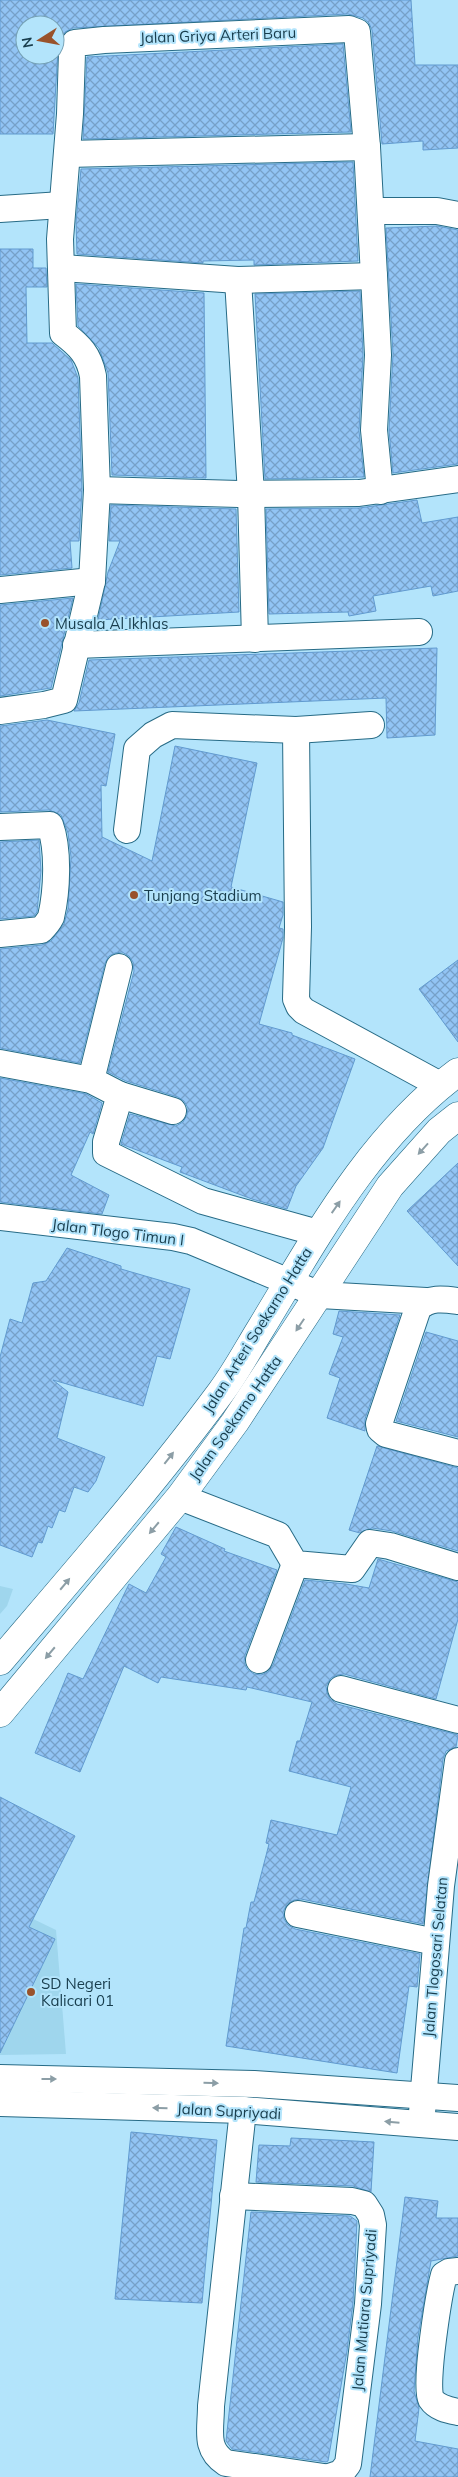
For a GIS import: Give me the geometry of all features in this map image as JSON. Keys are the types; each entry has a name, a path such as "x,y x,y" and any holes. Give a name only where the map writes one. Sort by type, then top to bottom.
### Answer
{"main road":[{"name":"Jalan Arteri Soekarno Hatta","path":"0,1661 154,1477 222,1391 318,1233 389,1135 449,1079"},
{"name":"Jalan Soekarno Hatta","path":"0,1713 180,1497 235,1422 390,1186 439,1131 458,1116"}],"street":[{"name":"Jalan Griya Arteri Baru","path":"0,711 44,705 64,700 92,581 97,490 93,376 90,361 85,352 64,333 60,239 67,154 72,53 75,43 232,33 349,29 357,32 371,211 378,355 374,430 380,491"},
{"path":"67,154 367,148"},
{"path":"0,209 62,205"},
{"path":"371,211 437,211 458,214"},
{"path":"62,268 238,280 374,276"},
{"path":"238,280 251,494 255,639"},
{"path":"97,490 251,494 359,493 458,479"},
{"path":"0,590 92,581"},
{"path":"76,645 418,632"},
{"path":"127,830 138,749 153,735 172,725 296,730 371,725"},
{"path":"296,730 298,927 296,999 298,1006 304,1011 449,1079"},
{"path":"0,827 50,825 56,842 56,862 50,918 41,930 0,934"},
{"path":"91,1080 119,967"},
{"path":"0,1063 91,1080 120,1095 172,1111"},
{"path":"120,1095 106,1142 106,1153 203,1201 318,1233"},
{"name":"Jalan Tlogo Timun I","path":"0,1217 173,1237 191,1241 320,1295 458,1301"},
{"path":"426,1301 418,1308 379,1426 386,1434 458,1453"},
{"path":"180,1497 278,1536 295,1564"},
{"path":"295,1564 352,1569 370,1542 390,1546 458,1567"},
{"path":"258,1660 295,1564"},
{"path":"341,1689 458,1720"},
{"name":"Jalan Tlogosari Selatan","path":"421,2124 441,1886 455,1810 458,1760"},
{"path":"298,1914 436,1942"},
{"name":"Jalan Supriyadi","path":"0,2078 244,2084 458,2098"},
{"name":"Jalan Supriyadi","path":"0,2103 243,2110 458,2127"},
{"path":"243,2110 211,2406 210,2446 216,2457 226,2463 324,2477"},
{"name":"Jalan Mutiara Supriyadi","path":"233,2196 352,2201 364,2204 371,2215 373,2225 368,2304 348,2464 341,2473 329,2477"},
{"path":"458,2271 449,2272 444,2275 429,2376 430,2397 438,2406 458,2412"}],"shaded area":[{"path":"0,1586 13,1589 7,1606 0,1614"},
{"name":"SD Negeri Kalicari 01","path":"0,1903 56,1930 66,2054 0,2055"}],"building":[{"path":"0,0 411,0 415,65 458,65 458,148 423,150 423,141 382,144 372,30 369,23 363,18 348,14 73,28 65,32 65,15 15,15 15,65 57,65 53,134 0,134"},
{"path":"343,44 351,132 83,139 87,57"},
{"path":"353,162 358,261 254,265 254,260 203,261 203,263 77,254 76,222 81,169"},
{"path":"437,226 458,230 458,464 393,473 389,430 393,354 386,228"},
{"path":"0,249 33,249 33,268 46,268 47,287 26,287 27,343 52,343 71,360 78,378 82,490 79,541 70,541 72,568 0,575"},
{"path":"76,284 204,293 206,478 112,475 108,373 99,348 78,326"},
{"path":"360,291 363,355 359,431 364,477 265,479 255,294"},
{"path":"417,500 422,523 458,517 458,591 433,596 431,586 373,596 376,611 349,616 348,612 269,614 266,509 359,508"},
{"path":"111,505 236,509 239,612 98,620 108,572 120,541 109,541"},
{"path":"73,598 51,688 0,696 0,605"},
{"path":"437,648 435,735 387,738 386,698 74,711 79,703 89,660"},
{"path":"47,720 115,734 106,786 101,785 102,837 152,861 175,746 257,763 231,887 283,902 283,915 279,928 283,929 283,938 259,1024 292,1033 292,1035 355,1059 323,1148 296,1186 287,1209 252,1199 180,1172 182,1167 121,1144 130,1114 176,1126 183,1122 188,1108 184,1101 178,1097 126,1081 108,1072 134,971 133,962 129,956 122,952 109,956 105,963 80,1063 0,1048 0,949 42,945 51,941 64,924 68,909 71,857 68,833 61,815 49,810 0,812 0,726"},
{"path":"39,840 41,871 37,912 34,916 0,919 0,842"},
{"path":"458,960 458,1042 419,989"},
{"path":"0,1078 86,1094 102,1103 93,1134 90,1132 71,1175 109,1195 102,1214 0,1202"},
{"path":"458,1163 458,1266 407,1211"},
{"path":"67,1248 121,1266 121,1269 190,1289 170,1359 157,1356 143,1406 53,1380 68,1392 57,1438 105,1457 96,1481 88,1492 74,1487 65,1512 59,1510 52,1528 48,1526 42,1543 38,1542 32,1557 0,1545 0,1357 10,1319 22,1323 33,1283 46,1281"},
{"path":"339,1311 400,1315 365,1419 365,1431 327,1418 340,1378 329,1374 343,1337 333,1334"},
{"path":"426,1332 458,1341 458,1437 396,1421"},
{"path":"377,1446 458,1468 458,1551 392,1531 372,1528 360,1533 349,1530"},
{"path":"176,1527 225,1549 224,1551 277,1570 245,1655 244,1662 247,1669 254,1674 261,1675 268,1672 273,1665 305,1580 369,1588 378,1559 458,1582 458,1619 436,1699 344,1674 331,1678 326,1686 330,1699 337,1704 458,1735 456,1747 446,1751 443,1759 423,1924 301,1899 287,1904 283,1912 284,1919 288,1925 295,1929 420,1954 417,1987 409,1986 397,2073 226,2046 244,1928 246,1928 251,1902 254,1902 269,1844 266,1843 271,1820 337,1835 351,1787 289,1771 297,1741 300,1741 312,1702 247,1687 246,1690 161,1677 158,1683 124,1666 80,1772 35,1753 68,1673 83,1679 129,1584 146,1593 166,1557 161,1554"},
{"path":"0,1797 75,1836 29,1927 55,1939 0,2053"},
{"path":"131,2132 217,2140 202,2303 115,2299"},
{"path":"291,2138 374,2142 371,2192 353,2186 256,2182 259,2145 290,2146"},
{"path":"405,2197 438,2201 436,2218 458,2218 458,2256 431,2261 418,2337 414,2391 419,2408 415,2441 458,2449 458,2477 370,2477"},
{"path":"251,2212 350,2216 357,2221 353,2303 347,2351 328,2461 326,2462 232,2449 226,2441"}],"place":[{"name":"Musala Al Ikhlas","path":"45,623"},
{"name":"Tunjang Stadium","path":"134,895"},
{"name":"SD Negeri Kalicari 01","path":"31,1992"}]}
